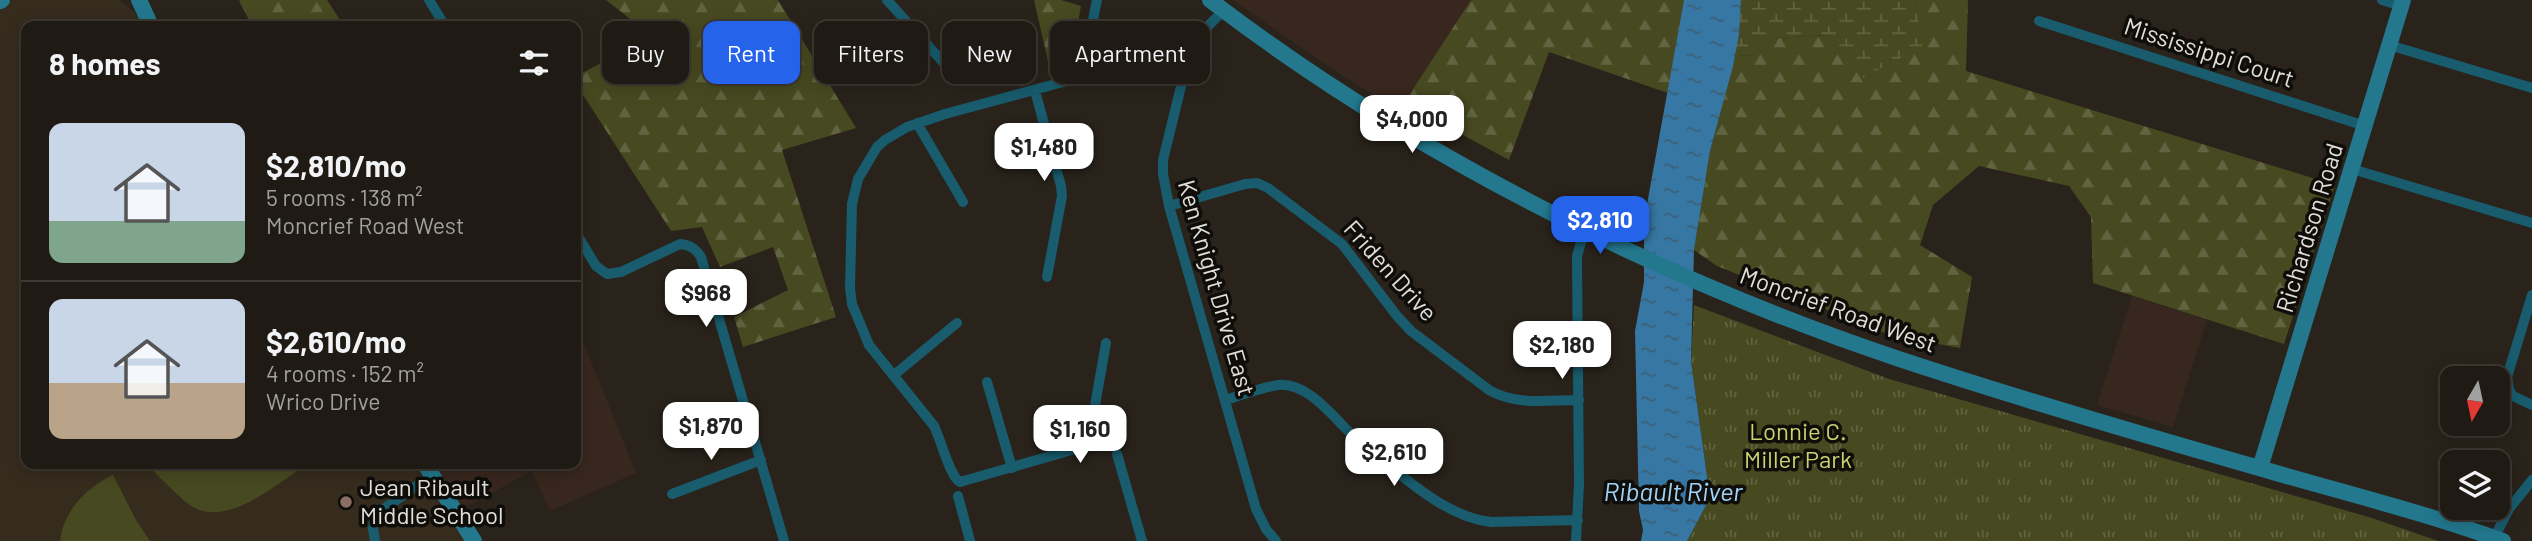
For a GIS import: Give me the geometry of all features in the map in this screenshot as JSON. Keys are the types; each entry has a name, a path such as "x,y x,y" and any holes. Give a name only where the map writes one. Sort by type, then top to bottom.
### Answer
{"main road":[{"path":"137,1 148,21"},
{"name":"Richardson Road","path":"2260,468 2402,3"},
{"name":"Moncrief Road West","path":"1217,5 1320,78 1506,188 1630,250 1814,329 1899,359 2499,539"},
{"path":"429,470 474,541"}],"street":[{"path":"429,0 442,21"},
{"path":"887,0 942,61"},
{"path":"1097,0 1086,53 1080,67 1063,82 917,123 893,135 877,148 858,179 852,204 850,288 852,304 864,337 934,426 942,442 952,476 957,481 964,482 1077,450 1087,442 1106,343"},
{"path":"2382,0 2402,3"},
{"name":"Ken Knight Drive East","path":"1217,5 1210,24 1193,49 1184,75 1163,160 1163,174 1256,509 1276,541"},
{"name":"Mississippi Court","path":"2039,21 2365,125"},
{"path":"2389,45 2532,88"},
{"path":"1035,90 1062,196 1047,277"},
{"path":"917,123 963,202"},
{"path":"2352,169 2532,223"},
{"name":"Friden Drive","path":"1170,206 1245,184 1257,183 1268,188 1342,244 1411,331 1489,390 1519,400 1578,400"},
{"path":"1576,541 1577,256 1585,229"},
{"path":"581,241 596,266 607,274 621,272 680,244 688,244 701,257 784,541"},
{"path":"2510,367 2532,295"},
{"path":"894,375 957,323"},
{"path":"987,383 1012,468"},
{"path":"1225,400 1278,385 1296,387 1311,395 1351,436 1457,514 1491,522 1578,520"},
{"path":"2510,392 2532,405"},
{"path":"1117,454 1142,541"},
{"path":"672,494 761,460"},
{"path":"375,541 375,515 429,470"},
{"path":"2499,539 2509,509 2532,480"},
{"path":"958,496 970,541"}],"shaded area":[{"path":"12,0 120,0 141,21 21,21 21,469 421,469 466,541 0,541 0,7"},
{"path":"1233,0 1471,0 1399,111 1335,71"},
{"path":"2132,296 2207,320 2173,427 2097,405"},
{"path":"581,336 636,473 550,511 532,471 460,510 434,469 581,469"}],"green space":[{"path":"239,0 327,0 341,21 250,21"},
{"path":"606,0 778,0 791,21 703,21 703,84 800,84 800,36 814,59 814,84 829,84 856,128 782,150 836,317 743,347 734,317 788,290 773,247 720,267 702,227 671,231 581,92 581,73 602,63 602,84 689,84 689,21 633,21"},
{"path":"1034,0 1061,0 1081,6 1078,21 1050,21 1050,70"},
{"path":"1471,0 1684,0 1668,93 1549,52 1509,160 1404,103"},
{"path":"1741,0 1916,0 1922,47 1862,78 1833,50 1827,35 1772,38 1752,55 1735,56"},
{"path":"1916,0 1968,0 1966,71 2335,185 2284,344 2093,283 2091,217 2069,186 1979,166 1933,205 1920,245 1972,277 1960,348 1890,335 1717,266 1694,250 1710,151 1735,56 1752,55 1771,38 1828,35 1921,47"},
{"name":"Lonnie C. Miller Park","path":"1694,305 1889,379 2372,518 2438,541 1687,541 1710,498 1691,361"},
{"path":"151,469 300,469 254,500 223,511 209,512 195,508"},
{"path":"113,475 150,541 60,541 66,519 78,501 94,486"}],"water":[{"name":"Ribault River","path":"1684,0 1741,0 1739,35 1710,151 1694,250 1691,361 1710,498 1687,541 1641,541 1643,530 1639,511 1635,331 1644,282 1644,221"}],"place":[{"name":"Jean Ribault Middle School","path":"346,502"}]}
